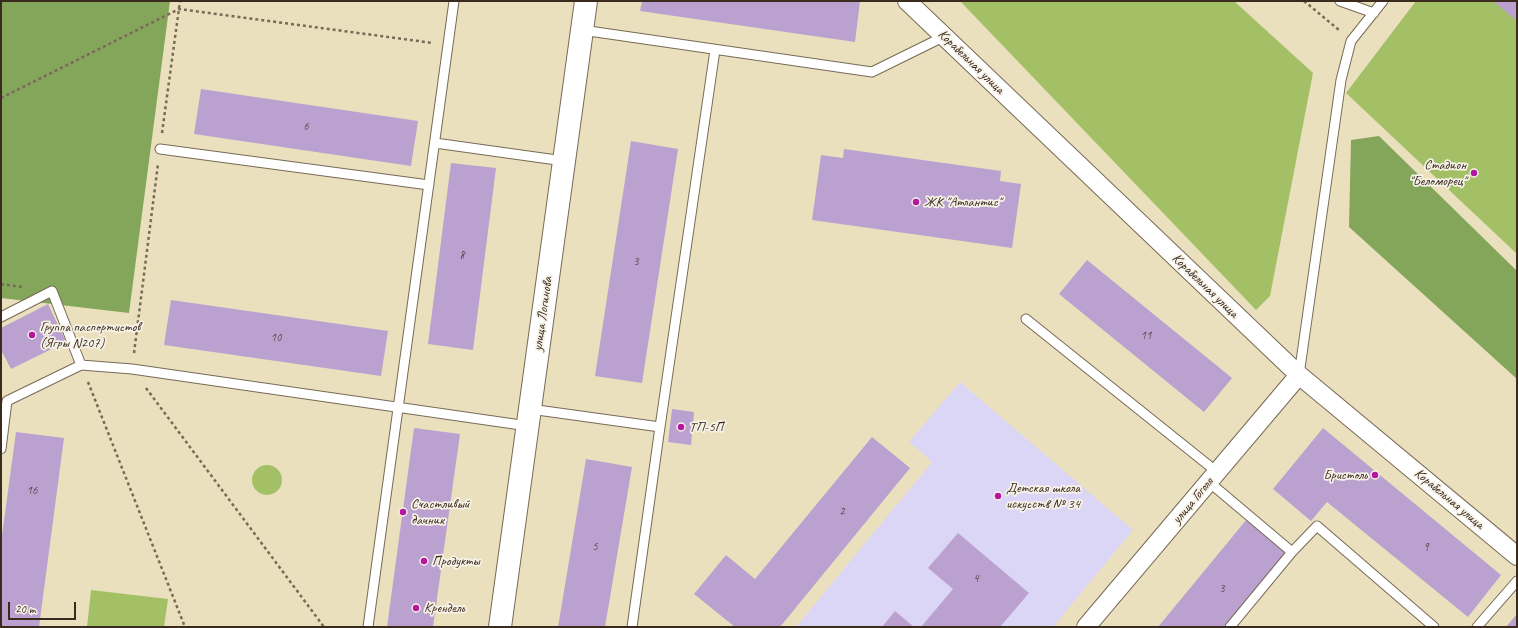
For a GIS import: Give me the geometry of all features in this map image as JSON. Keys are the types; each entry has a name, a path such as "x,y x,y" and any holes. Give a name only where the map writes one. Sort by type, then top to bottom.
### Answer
{"main road":[{"name":"улица Логинова","path":"500,627 586,1"}],"street":[{"name":"Корабельная улица","path":"907,1 1299,375 1517,556"},
{"name":"улица Гоголя","path":"1086,627 1299,375"}],"lane":[{"path":"368,627 454,1"},
{"path":"1340,1 1374,13"},
{"path":"1299,375 1341,80 1351,41 1383,1"},
{"path":"582,30 872,72 944,37"},
{"path":"632,627 715,50"},
{"path":"435,143 564,161"},
{"path":"160,148 429,186"},
{"path":"1,317 52,291 81,365"},
{"path":"1026,319 1213,477 1292,552"},
{"path":"1,449 7,401 81,365 132,370 398,408 660,427"},
{"path":"1230,627 1292,552 1317,526 1434,627"},
{"path":"1477,627 1517,581"}],"path":[{"path":"180,1 132,370 324,627"},
{"path":"1304,1 1351,41"},
{"path":"1,98 179,9 448,45"},
{"path":"81,365 185,627"}],"shaded area":[{"name":"Детская школа искусств № 34","path":"960,382 1133,530 1053,627 796,627 932,462 909,442"}],"green space":[{"path":"1,1 170,1 129,313 1,298"},
{"path":"960,1 1234,1 1313,73 1270,296 1256,310"},
{"name":"Стадион \"Беломорец\"","path":"1416,1 1517,1 1517,254 1346,93"},
{"path":"1379,136 1517,271 1517,379 1349,227 1351,140"},
{"path":"267,465 278,469 282,480 278,491 267,495 256,491 252,480 256,469"},
{"path":"91,590 168,599 164,627 87,627"}],"building":[{"path":"642,1 860,1 855,42 640,11"},
{"path":"1493,1 1517,1 1517,21"},
{"path":"201,89 418,121 411,166 194,134"},
{"path":"631,141 678,149 642,383 595,376"},
{"name":"ЖК \"Атлантис\"","path":"844,149 1001,171 1000,181 1021,184 1012,248 812,220 821,155 843,158"},
{"path":"451,163 496,168 473,350 428,344"},
{"path":"1087,260 1232,378 1204,412 1059,294"},
{"path":"171,300 388,331 381,376 164,345"},
{"name":"Группа паспортистов (Ягры N207)","path":"48,304 66,342 11,369 1,350 1,328"},
{"name":"ТП-5П","path":"672,409 694,412 691,445 668,442"},
{"path":"414,428 460,434 433,627 387,627"},
{"path":"1323,428 1501,575 1468,617 1327,502 1311,521 1273,489"},
{"path":"16,432 64,438 39,627 1,627 1,543"},
{"path":"872,437 910,468 780,627 735,627 694,594 726,555 755,579"},
{"path":"586,459 632,467 605,627 558,627"},
{"path":"1247,519 1286,552 1224,627 1158,627"},
{"path":"958,533 1029,593 1000,627 921,627 953,589 928,568"},
{"path":"895,611 914,627 882,627"},
{"path":"1517,614 1517,627 1506,627"}],"place":[{"name":"Стадион \"Беломорец\"","path":"1474,173"},
{"name":"ЖК \"Атлантис\"","path":"916,202"},
{"name":"Группа паспортистов (Ягры N207)","path":"32,335"},
{"name":"ТП-5П","path":"681,427"},
{"name":"Бристоль","path":"1375,475"},
{"name":"Детская школа искусств № 34","path":"998,496"},
{"name":"Счастливый дачник","path":"403,512"},
{"name":"Продукты","path":"424,561"},
{"name":"Крендель","path":"416,608"}]}
